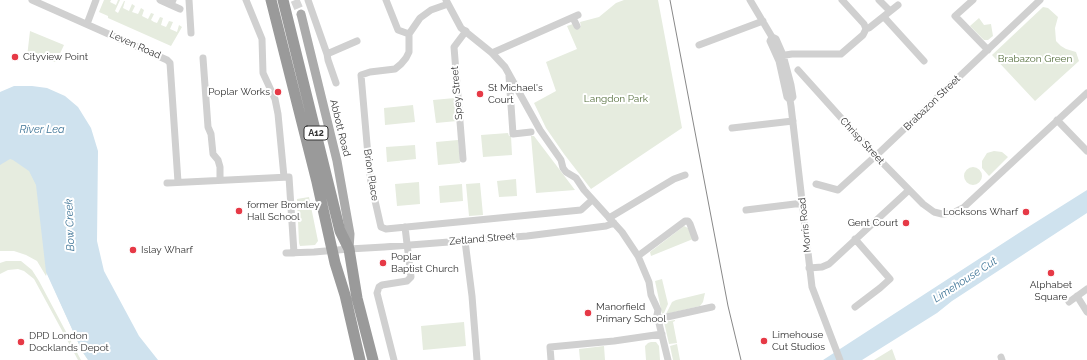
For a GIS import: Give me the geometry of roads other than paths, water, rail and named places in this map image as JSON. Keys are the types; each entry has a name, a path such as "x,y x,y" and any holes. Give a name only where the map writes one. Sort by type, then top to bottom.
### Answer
{"highway":[{"name":"A12","path":"264,0 282,43"},
{"name":"A12","path":"271,0 360,360"},
{"name":"A12","path":"283,0 340,231 350,248 356,292 373,360"}],"main road":[{"name":"Abbott Road","path":"301,14 337,162 350,234 350,248"}],"street":[{"name":"Leven Road","path":"32,0 167,60 170,63 178,182"},
{"path":"87,24 95,7 96,0"},
{"path":"160,0 172,2 180,9"},
{"path":"189,0 191,33"},
{"path":"167,183 286,177 275,99 263,73 262,39 246,0"},
{"path":"308,0 336,83"},
{"path":"386,0 398,30 409,34 420,18 431,10 447,2 461,28 492,53 505,67 540,130 561,160 566,172 576,178 592,200 622,232 638,256 649,282 651,295 658,310 658,319 668,360"},
{"path":"750,0 772,37 776,39 781,56 841,54 865,31 898,5"},
{"path":"842,0 864,24 865,31"},
{"path":"879,0 890,11"},
{"path":"973,0 955,16 988,50"},
{"name":"Brabazon Street","path":"816,184 838,190 876,156 1040,0"},
{"path":"492,53 575,17 577,26"},
{"path":"884,17 924,61"},
{"path":"699,45 763,22"},
{"name":"Spey Street","path":"463,159 454,47 466,32"},
{"name":"Brion Place","path":"405,227 386,229 380,225 369,172 360,78 361,75 365,73 388,71 395,69 401,64 409,52 409,34"},
{"path":"327,54 357,41"},
{"name":"Morris Road","path":"781,56 784,68 787,97 790,100 793,121 812,287 840,360"},
{"path":"203,58 208,127 211,134 213,154 218,160 220,180"},
{"name":"Chrisp Street","path":"798,70 876,156 929,209 942,214 953,213 963,208 1057,120"},
{"path":"509,73 513,134 530,132"},
{"path":"1086,93 1057,120 1087,151"},
{"path":"511,108 516,104 525,102"},
{"path":"732,128 793,121"},
{"name":"Zetland Street","path":"286,177 290,253 350,248 408,246 527,236 606,226 611,220 674,179 685,175"},
{"path":"809,268 822,267 829,264 910,190"},
{"name":"Zetland Street","path":"405,227 581,210 592,200"},
{"path":"746,210 803,203"},
{"path":"638,256 685,221 688,221 690,224 695,238"},
{"path":"394,360 377,290 382,285 407,281 411,277 405,227"},
{"path":"855,239 890,279 855,307"},
{"path":"465,241 472,296 477,360"},
{"path":"1069,302 1087,290"},
{"path":"1077,296 1087,312"},
{"path":"658,319 712,307"},
{"path":"551,360 550,347 614,341 662,334"}],"water":[{"name":"River Lea","path":"14,86 47,88 65,96 78,107 91,128 98,151 97,241 104,271 139,336 158,360 88,360 82,351 46,272 36,185 29,171 13,160 10,159 0,165 0,92"},
{"name":"Limehouse Cut","path":"1087,190 1087,213 952,301 937,313 862,360 823,360 1025,229"}],"tunnel":[{"path":"295,0 301,14"}],"tram line":[{"path":"670,0 728,306 741,360"}],"place":[{"name":"Cityview Point","path":"15,57"},
{"name":"Poplar Works","path":"278,92"},
{"name":"St Michael's Court","path":"480,94"},
{"name":"former Bromley Hall School","path":"239,211"},
{"name":"Locksons Wharf","path":"1026,212"},
{"name":"Gent Court","path":"906,223"},
{"name":"Islay Wharf","path":"133,250"},
{"name":"Poplar Baptist Church","path":"383,263"},
{"name":"Alphabet Square","path":"1051,273"},
{"name":"Manorfield Primary School","path":"588,313"},
{"name":"Limehouse Cut Studios","path":"764,341"},
{"name":"DPD London Docklands Depot","path":"21,342"}],"park label":[{"name":"Brabazon Green","path":"1035,59"},
{"name":"Langdon Park","path":"616,99"}],"water label":[{"name":"Bow Creek","path":"70,225"}]}
